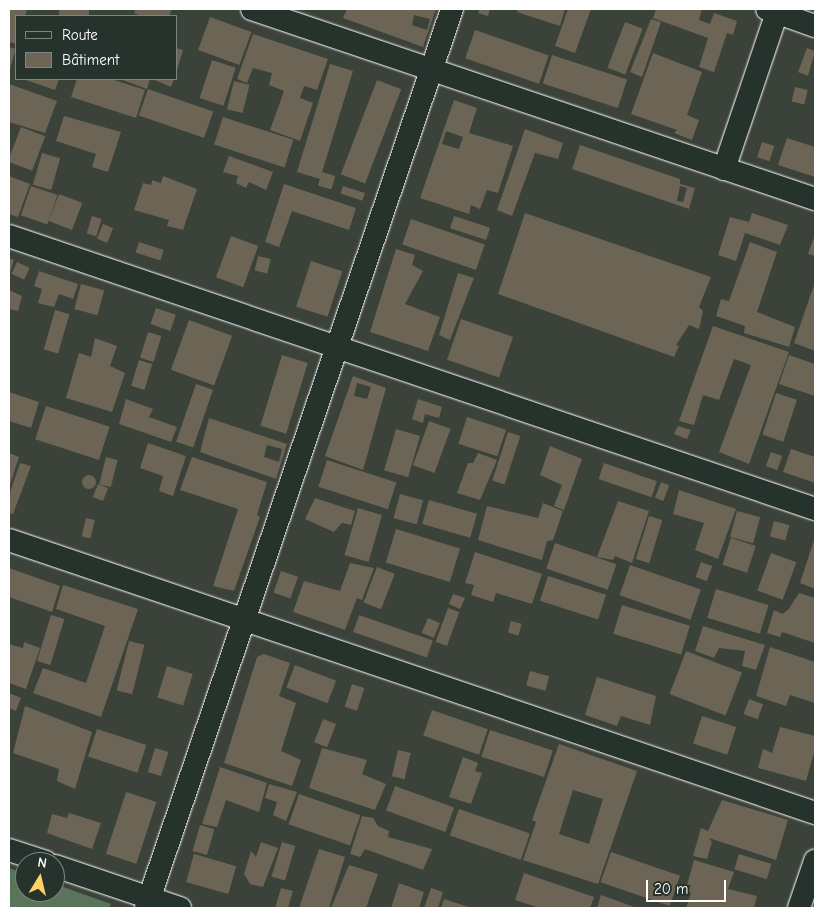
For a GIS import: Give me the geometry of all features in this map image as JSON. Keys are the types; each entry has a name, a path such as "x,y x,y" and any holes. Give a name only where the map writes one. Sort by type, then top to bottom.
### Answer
{"street":[{"path":"252,9 815,199"},
{"path":"148,903 452,9"},
{"path":"724,169 772,10 815,26"},
{"path":"9,236 815,509"},
{"path":"9,540 815,813"},
{"path":"799,908 815,861"},
{"path":"65,870 148,903 180,908"}],"green space":[{"path":"9,868 15,870 15,902 65,902 65,888 111,904 109,908 9,908"}],"building":[{"path":"9,9 27,9 25,15 15,15 15,44 9,42"},
{"path":"59,9 89,9 89,15 59,15"},
{"path":"136,9 172,9 169,15 139,15 134,13"},
{"path":"347,9 436,9 423,47 343,18","holes":["414,15 430,19 427,30 412,25"]},
{"path":"480,9 490,9 488,16 478,13"},
{"path":"518,9 565,9 560,26 517,12"},
{"path":"568,9 591,9 575,53 555,46"},
{"path":"656,9 702,9 699,20 710,24 714,13 737,21 733,35 727,33 714,72 699,67 708,38 653,18"},
{"path":"210,17 251,32 239,65 198,50"},
{"path":"651,19 661,22 642,77 630,72"},
{"path":"625,22 643,29 625,75 607,68"},
{"path":"475,30 549,55 539,84 465,58"},
{"path":"253,34 328,59 317,90 304,86 300,98 313,103 300,141 270,130 284,91 269,85 272,73 253,68 247,83 237,79"},
{"path":"9,47 15,49 15,51 9,72"},
{"path":"807,48 815,51 808,76 798,72"},
{"path":"178,49 183,50 178,67"},
{"path":"653,53 702,72 687,115 699,120 692,140 674,133 677,130 631,114"},
{"path":"552,55 627,79 618,108 543,84"},
{"path":"212,60 236,68 223,106 200,98"},
{"path":"330,64 353,71 320,179 297,172"},
{"path":"26,80 59,80 55,90"},
{"path":"77,80 114,80 145,90 136,118 71,97"},
{"path":"123,80 150,80 147,89"},
{"path":"154,80 174,80 171,87"},
{"path":"377,80 401,89 365,184 341,174"},
{"path":"234,81 250,85 243,113 227,109"},
{"path":"9,84 57,101 45,133 9,122"},
{"path":"795,87 808,90 804,105 792,102"},
{"path":"148,89 213,111 204,138 139,115"},
{"path":"454,100 477,108 469,133 513,146 498,193 487,190 480,209 471,205 469,214 420,198","holes":["446,131 463,137 459,149 442,144"]},
{"path":"64,116 121,132 108,172 92,167 96,154 56,141"},
{"path":"223,117 293,140 284,167 214,145"},
{"path":"21,127 45,136 32,171 9,162"},
{"path":"525,129 563,143 558,159 535,153 512,216 497,210"},
{"path":"787,138 815,147 815,177 778,165"},
{"path":"762,142 774,146 769,161 757,157"},
{"path":"580,145 680,179 680,184 695,188 689,209 572,169","holes":["680,186 687,188 683,202 677,201"]},
{"path":"42,153 60,158 51,190 33,185"},
{"path":"229,156 273,172 266,190 249,182 246,188 236,183 238,176 223,172"},
{"path":"322,172 335,176 331,189 318,185"},
{"path":"9,176 30,184 18,217 9,214"},
{"path":"163,176 197,189 183,230 167,226 169,220 134,210 143,183 151,185 152,180 161,183"},
{"path":"284,184 356,208 349,230 292,211 279,247 265,242"},
{"path":"31,186 57,195 47,224 21,215"},
{"path":"343,186 365,193 362,201 341,194"},
{"path":"59,194 82,203 72,230 49,221"},
{"path":"525,213 711,277 699,307 703,311 699,329 689,325 676,345 679,346 674,357 498,294"},
{"path":"752,213 788,225 780,245 745,233 736,261 718,255 730,217 749,222"},
{"path":"92,216 102,219 96,236 87,233"},
{"path":"454,216 490,228 486,240 450,228"},
{"path":"411,219 485,244 476,270 402,245"},
{"path":"103,224 113,228 107,243 97,239"},
{"path":"815,234 815,256 808,254"},
{"path":"231,236 258,246 243,287 216,277"},
{"path":"139,242 164,250 160,260 136,252"},
{"path":"750,242 777,252 757,312 795,327 789,347 744,333 745,326 716,316 721,299 729,301"},
{"path":"396,249 415,255 412,265 423,271 405,304 440,317 428,351 370,332"},
{"path":"258,256 271,259 267,274 255,271"},
{"path":"9,258 14,260 9,275"},
{"path":"311,261 342,271 328,317 296,307"},
{"path":"17,262 30,268 24,280 12,274"},
{"path":"39,271 78,284 73,299 59,294 54,307 38,303 42,289 34,286"},
{"path":"458,273 474,278 450,340 439,335"},
{"path":"815,282 815,351 794,343"},
{"path":"81,284 104,290 97,315 74,309"},
{"path":"9,290 22,296 18,311 9,309"},
{"path":"156,308 176,315 170,331 150,324"},
{"path":"55,310 69,314 58,354 44,349"},
{"path":"461,319 513,337 499,378 447,360"},
{"path":"189,320 232,336 214,386 171,370"},
{"path":"713,326 789,352 749,464 719,452 751,365 734,359 719,400 703,395 694,425 679,421"},
{"path":"148,332 161,336 153,362 140,358"},
{"path":"95,338 117,346 110,366 125,373 112,412 66,398 79,353 91,357"},
{"path":"282,355 308,363 286,434 260,426"},
{"path":"789,355 815,364 815,396 779,384"},
{"path":"139,360 152,364 144,390 131,386"},
{"path":"353,376 386,388 363,470 325,456","holes":["357,383 371,387 367,399 354,396"]},
{"path":"196,384 213,390 193,448 176,442"},
{"path":"9,392 39,402 31,428 9,421"},
{"path":"776,393 797,400 783,442 762,435"},
{"path":"126,399 153,409 149,417 177,427 171,442 119,424"},
{"path":"418,399 442,407 439,418 425,414 423,423 412,419"},
{"path":"46,406 110,427 99,460 35,439"},
{"path":"467,417 506,430 497,456 458,444"},
{"path":"209,418 287,444 276,479 200,452","holes":["267,445 282,449 279,462 264,457"]},
{"path":"429,421 451,429 435,473 413,465"},
{"path":"678,426 691,430 687,439 674,434"},
{"path":"396,429 420,436 408,477 384,470"},
{"path":"508,432 520,436 505,485 492,481"},
{"path":"148,443 186,456 173,496 159,491 163,476 140,468"},
{"path":"550,446 582,459 564,510 554,506 562,485 540,475"},
{"path":"791,449 815,457 815,483 783,472"},
{"path":"771,452 782,456 777,470 766,466"},
{"path":"9,453 19,457 9,488"},
{"path":"478,453 497,460 480,500 457,493 468,463 473,463"},
{"path":"106,457 118,460 111,487 99,484"},
{"path":"192,457 267,482 257,515 260,517 234,591 213,586 238,509 180,490"},
{"path":"327,460 396,483 388,509 318,487"},
{"path":"20,463 31,466 13,514 9,513 9,495"},
{"path":"604,463 657,481 651,497 598,479"},
{"path":"89,475 94,477 96,482 94,487 89,489 84,487 82,482 84,477"},
{"path":"661,482 669,485 663,501 655,498"},
{"path":"98,484 108,488 103,501 93,497"},
{"path":"679,490 736,509 718,559 695,550 704,523 673,514"},
{"path":"400,494 423,500 417,524 394,518"},
{"path":"315,498 355,511 351,525 342,523 334,532 305,519"},
{"path":"429,500 477,514 470,538 422,524"},
{"path":"618,501 649,511 632,563 615,556 613,560 597,557"},
{"path":"543,503 563,511 553,540 547,541 542,560 478,540 487,506 538,518"},
{"path":"358,508 382,515 369,562 344,555"},
{"path":"737,511 760,517 753,543 730,537"},
{"path":"649,516 662,520 649,563 636,559"},
{"path":"86,518 95,520 90,539 82,537"},
{"path":"774,521 789,525 785,541 770,536"},
{"path":"396,529 460,549 450,582 386,562"},
{"path":"815,537 815,589 800,583"},
{"path":"731,538 756,546 747,573 722,565"},
{"path":"555,543 616,564 608,590 546,569"},
{"path":"475,552 542,574 532,604 496,593 493,602 471,595 474,585 465,583"},
{"path":"771,553 796,562 783,600 757,591"},
{"path":"701,562 712,566 707,581 696,577"},
{"path":"350,563 374,568 362,600 357,598 345,630 293,612 304,581 340,591"},
{"path":"630,565 701,589 690,620 620,595"},
{"path":"377,567 395,574 381,609 363,602"},
{"path":"9,568 60,586 52,612 9,597"},
{"path":"281,571 298,577 291,599 274,593"},
{"path":"548,576 606,595 598,620 540,601"},
{"path":"63,585 138,609 101,717 33,693 43,668 86,683 105,626 56,609"},
{"path":"716,589 769,605 760,634 707,618"},
{"path":"799,593 815,598 815,643 782,632 780,637 767,633 774,610 782,614 788,610"},
{"path":"453,594 465,598 460,609 449,604"},
{"path":"622,605 690,626 681,654 613,634"},
{"path":"448,608 459,612 447,646 436,642"},
{"path":"51,615 64,619 50,665 37,661"},
{"path":"359,615 433,640 427,657 353,632"},
{"path":"428,618 440,623 434,638 422,633"},
{"path":"511,621 522,624 519,635 508,633"},
{"path":"703,626 765,645 756,670 742,666 745,651 719,648 714,658 695,651"},
{"path":"129,641 145,645 132,694 117,690"},
{"path":"24,642 40,648 26,689 9,683 9,644 23,648"},
{"path":"770,647 815,662 815,703 790,695 786,706 756,696"},
{"path":"686,651 742,673 726,715 670,694"},
{"path":"264,654 290,663 279,696 296,703 281,751 301,760 292,786 224,763 257,657"},
{"path":"295,665 336,681 327,703 286,687"},
{"path":"167,666 193,674 183,705 157,698"},
{"path":"530,671 549,676 545,691 526,685"},
{"path":"597,677 656,696 650,725 621,716 617,726 585,715"},
{"path":"352,684 364,688 357,711 345,707"},
{"path":"9,693 21,698 16,711 9,708"},
{"path":"749,699 763,704 758,719 744,714"},
{"path":"25,706 92,732 75,789 57,781 59,769 13,753"},
{"path":"432,710 488,729 479,755 423,736"},
{"path":"702,716 736,727 727,755 693,744"},
{"path":"323,719 336,724 327,747 314,742"},
{"path":"780,727 815,736 815,749 806,781 758,768 763,749 772,753"},
{"path":"97,729 146,745 137,773 88,757"},
{"path":"490,730 553,750 544,777 481,757"},
{"path":"559,744 637,771 598,884 523,860 536,822 532,820","holes":["573,790 603,799 589,844 559,834"]},
{"path":"155,748 168,752 161,776 148,772"},
{"path":"322,748 367,760 362,774 386,784 375,810 309,788"},
{"path":"398,750 411,753 405,779 392,776"},
{"path":"463,757 478,763 475,771 482,773 471,804 449,797"},
{"path":"220,767 267,783 259,812 226,800 217,827 202,824"},
{"path":"269,784 297,792 286,821 273,815 277,802 265,798"},
{"path":"395,786 454,808 445,832 386,810"},
{"path":"126,792 156,802 136,864 106,854"},
{"path":"299,794 360,815 350,845 289,824"},
{"path":"722,800 788,820 776,860 709,838 712,842 707,859 693,856 701,828 708,831"},
{"path":"459,809 530,833 521,860 450,835"},
{"path":"69,813 101,823 92,849 47,833 52,814 67,818"},
{"path":"362,816 373,818 378,826 389,831 388,837 432,849 423,870 365,849 360,857 350,854"},
{"path":"200,825 214,829 207,855 193,851"},
{"path":"261,842 278,848 263,887 250,884 244,874 251,851 256,857"},
{"path":"282,842 295,846 285,881 271,876"},
{"path":"319,849 345,857 329,908 299,908"},
{"path":"611,852 680,876 670,906 601,882"},
{"path":"194,854 236,866 228,894 186,882"},
{"path":"739,854 772,864 767,879 734,869"},
{"path":"694,860 734,872 728,889 757,896 754,908 686,908 691,893 688,892 691,885 687,885"},
{"path":"349,865 378,874 366,908 331,908"},
{"path":"524,873 594,897 590,908 540,908 515,900"},
{"path":"399,883 424,892 419,908 391,908"},
{"path":"281,888 293,891 288,908 275,908"},
{"path":"431,888 443,892 438,908 424,908"},
{"path":"601,895 637,908 597,908"},
{"path":"444,899 472,908 441,908"}]}
